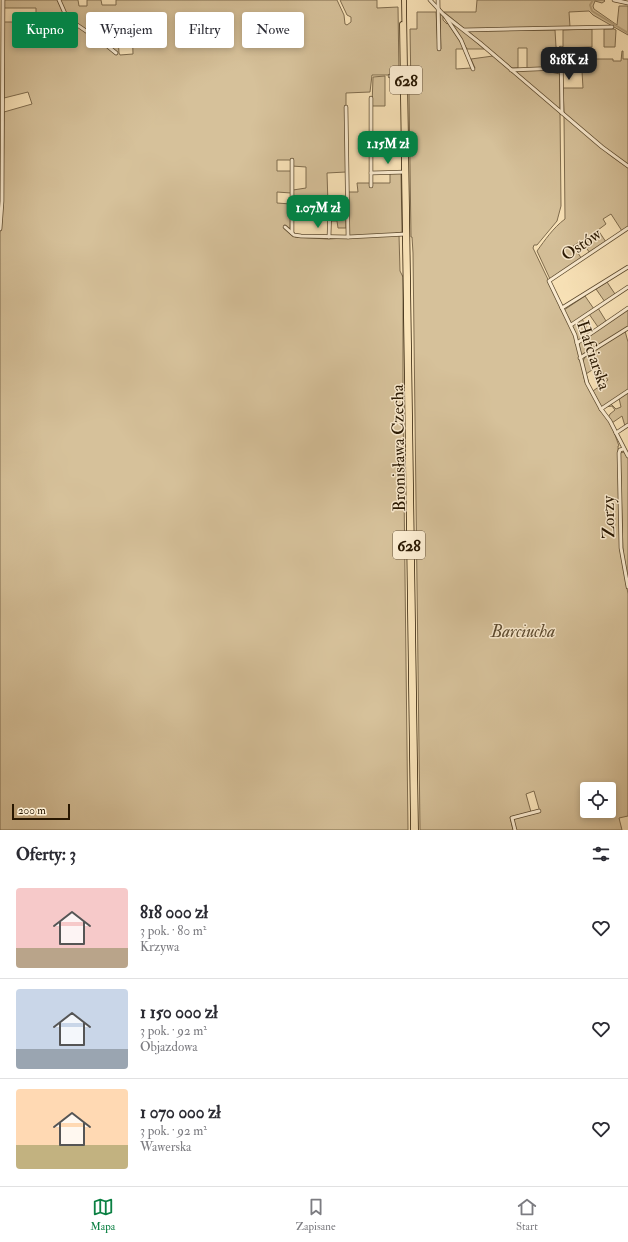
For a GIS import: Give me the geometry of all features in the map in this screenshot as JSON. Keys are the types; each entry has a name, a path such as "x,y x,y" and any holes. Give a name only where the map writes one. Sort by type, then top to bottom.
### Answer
{"main road":[{"name":"628","path":"403,0 403,76 406,172"},
{"name":"628","path":"403,0 407,234"},
{"name":"Bronisława Czecha","path":"407,234 413,830"},
{"name":"Bronisława Czecha","path":"407,234 416,830"}],"street":[{"path":"0,229 1,52 3,0"},
{"path":"59,0 67,18 116,53"},
{"path":"430,0 438,10 512,70 602,147 628,166"},
{"path":"438,0 440,49"},
{"path":"614,0 628,3"},
{"path":"443,14 463,44 473,69"},
{"path":"464,30 612,27"},
{"path":"561,48 562,113"},
{"path":"512,70 562,68"},
{"path":"390,76 403,76"},
{"path":"371,98 371,186"},
{"path":"346,107 348,237"},
{"path":"292,160 292,233"},
{"path":"371,173 406,172"},
{"path":"329,237 330,206"},
{"path":"285,227 297,235 329,237 407,234"},
{"name":"Ostów","path":"549,281 628,228"},
{"path":"562,308 628,267"},
{"name":"Hafciarska","path":"549,281 571,325 587,383 601,409 610,420 623,449 628,456"},
{"path":"571,325 628,287"},
{"path":"577,343 628,308"},
{"path":"580,358 628,328"},
{"path":"601,409 628,391"},
{"path":"616,433 628,425"},
{"name":"Zorzy","path":"623,449 619,452 621,544 623,565 628,587"},
{"path":"515,830 512,818 539,811"}],"green space":[{"path":"4,0 78,0 79,6 87,6 87,0 101,0 102,5 116,5 116,0 337,0 344,15 345,24 347,25 351,22 351,17 347,15 340,0 377,0 377,8 398,7 399,75 372,75 370,92 346,93 346,172 327,173 328,204 307,205 306,200 294,200 293,190 306,188 306,167 292,166 292,160 277,160 277,171 291,171 291,193 277,192 277,203 291,204 290,228 295,237 328,239 399,235 400,271 403,277 408,830 0,830 0,233 3,204 4,112 32,104 28,92 4,98 4,22 12,22 12,48 78,48 78,12 36,12 36,8 4,8"},
{"path":"477,0 604,0 605,1 602,3 595,1 593,6 594,9 617,25 619,6 628,6 628,35 593,15 589,11 569,12 570,27 465,29 444,12 476,12"},
{"name":"Barciucha","path":"417,12 436,12 438,49 441,49 440,13 443,16 443,20 447,24 448,23 465,49 456,49 456,69 471,68 473,71 475,68 471,59 493,56 560,113 561,206 557,221 537,245 534,245 533,248 575,336 585,382 610,421 619,446 621,552 628,594 628,816 619,818 622,830 516,830 513,819 540,812 534,791 526,794 531,812 510,817 513,830 420,830 413,253 411,237 409,94 411,92 410,29 417,29"},
{"path":"449,19 484,49 467,49"},
{"path":"592,29 592,47 563,48 563,30"},
{"path":"604,29 616,30 615,47 604,47"},
{"path":"555,30 556,47 559,48 559,67 527,68 527,48 518,48 518,68 512,68 468,31"},
{"path":"622,51 623,59 628,59 628,165 618,159 564,113 563,88 583,88 582,71 592,70 591,59 613,59 613,61 621,61"},
{"path":"541,70 560,74 560,110 514,71"},
{"path":"385,76 385,106 372,106 373,77"},
{"path":"564,116 611,156 628,168 628,227 622,231 611,214 603,219 606,224 598,230 606,242 590,253 581,241 573,246 582,259 550,279 537,251 553,230 565,219"},
{"path":"400,142 400,154 386,155 386,143"},
{"path":"390,173 401,173 402,232 392,234 349,236 348,192 358,192 357,183 390,183"},
{"path":"331,204 346,205 346,228 338,228 337,221 331,221"},
{"path":"607,282 615,294 605,302 596,289"},
{"path":"585,296 594,309 572,324 564,310"},
{"path":"598,308 606,321 598,327 589,314"},
{"path":"628,309 628,327 581,357 579,343"},
{"path":"582,319 587,327 584,329 588,335 578,341 572,325"},
{"path":"625,331 628,342 628,390 601,408 593,391 608,380 598,366 586,374 590,387 586,380 583,361 585,357"},
{"path":"628,392 628,423 625,426 622,416 612,423 608,418 615,410 612,406 605,407 611,404 616,409 621,407 619,398"},
{"path":"624,452 628,458 628,583 623,554 620,453"}],"waterway":[{"path":"593,0 590,5 592,11 628,33"}]}
